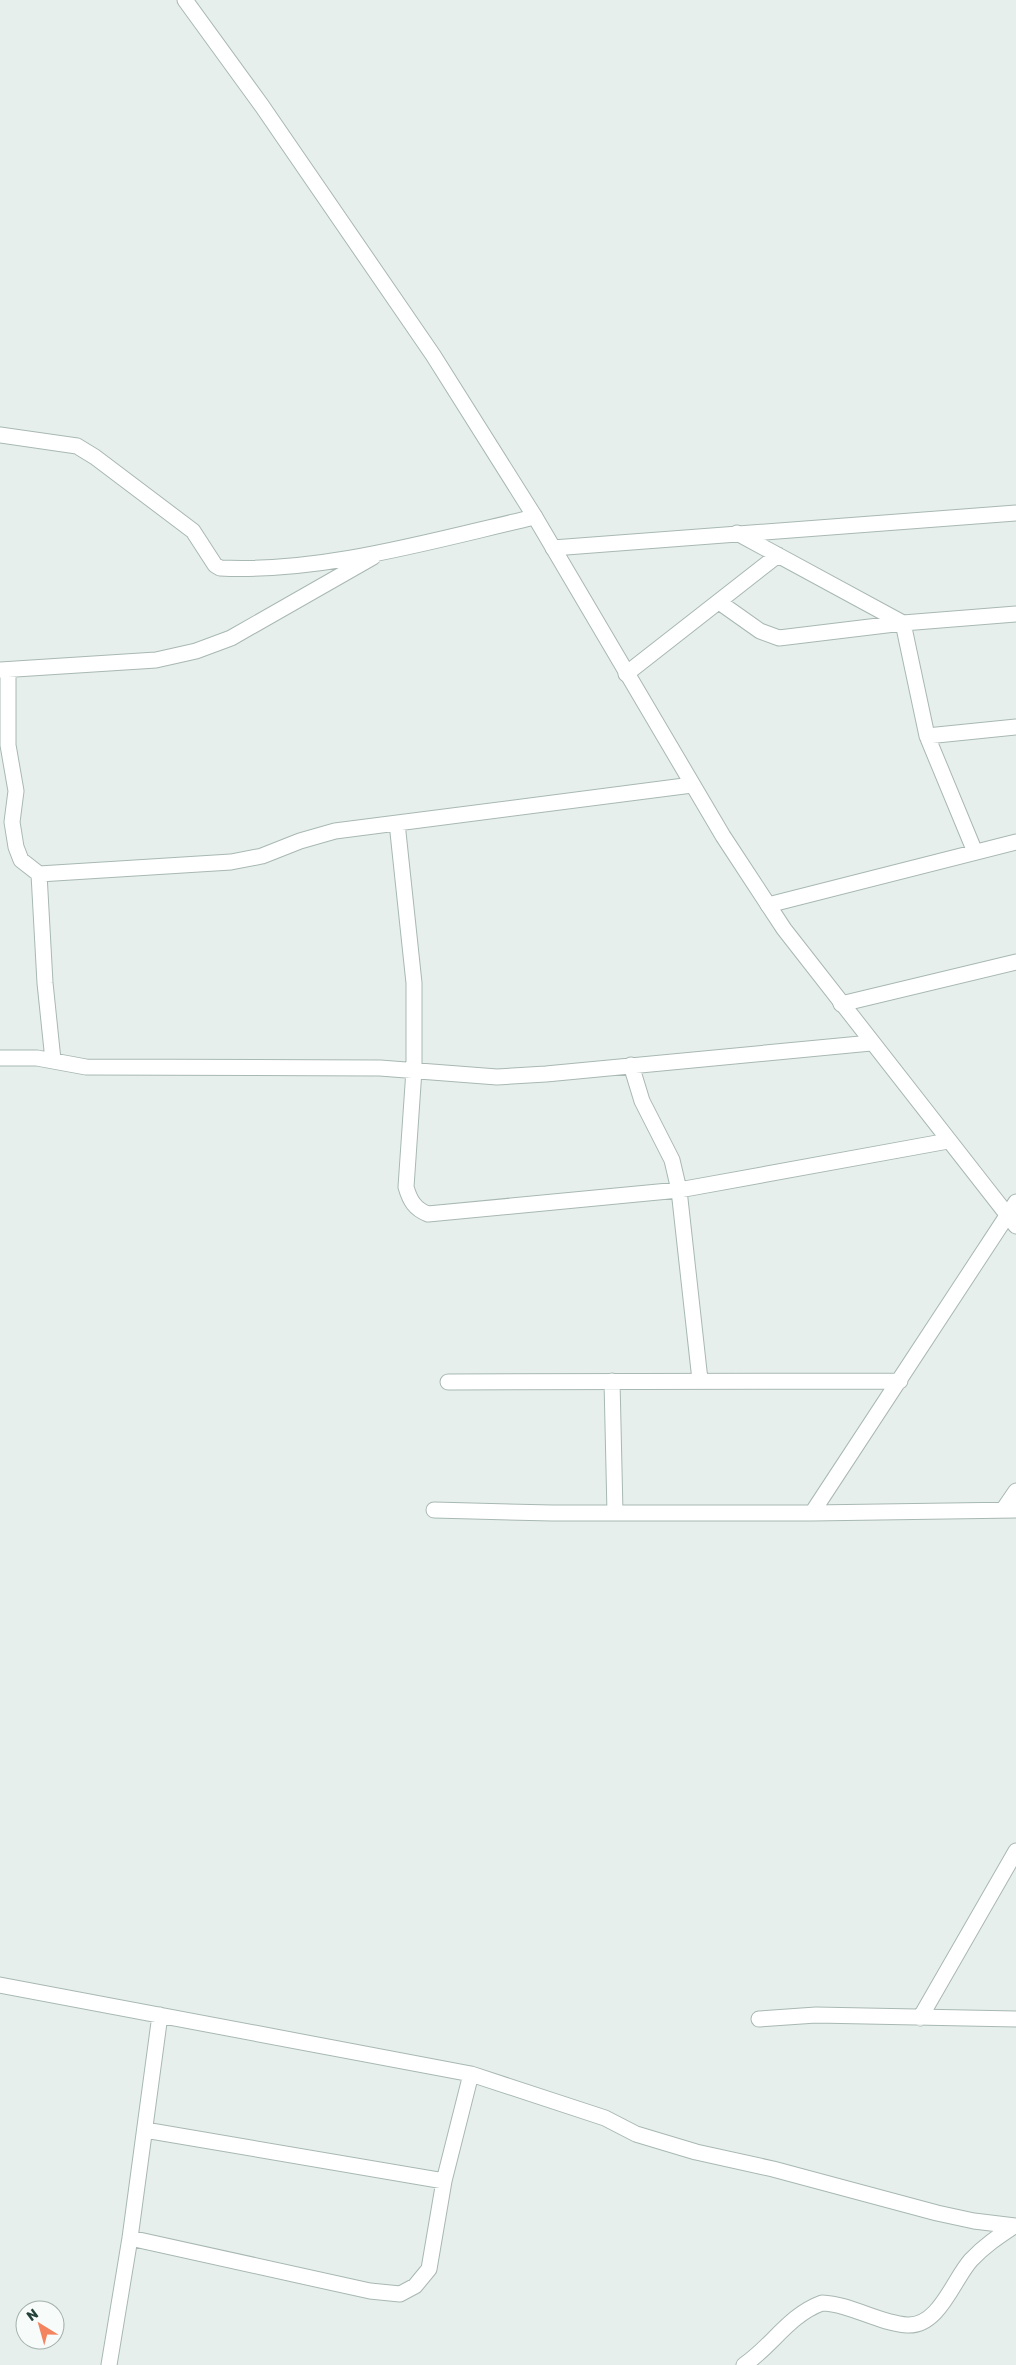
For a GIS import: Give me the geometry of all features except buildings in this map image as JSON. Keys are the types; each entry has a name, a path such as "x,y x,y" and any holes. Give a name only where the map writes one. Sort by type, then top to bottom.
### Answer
{"street":[{"path":"185,0 262,106 421,338 535,517 692,785 768,905 871,1043 1012,1221"},
{"path":"0,435 77,446 95,457 188,527 198,537 214,565 220,568 282,566 381,553 535,517"},
{"path":"553,548 1016,512"},
{"path":"737,533 903,624 927,736 974,852"},
{"path":"381,553 231,638 196,651 156,660 4,670 8,745 16,791 6,822 21,860 39,874 231,862 262,856 300,841 335,831 692,785"},
{"path":"626,674 778,555"},
{"path":"720,602 760,631 779,638 1016,614"},
{"path":"927,736 1016,727"},
{"path":"397,823 414,983 414,1070 406,1187 409,1198 421,1211 428,1214 679,1190 948,1141"},
{"path":"768,905 1016,842"},
{"path":"39,874 45,983 53,1060"},
{"path":"841,1004 1016,962"},
{"path":"0,1058 53,1060 86,1067 414,1070 497,1077 871,1043"},
{"path":"631,1065 642,1101 672,1160 679,1190 700,1380"},
{"path":"812,1513 900,1381 1012,1221 1016,1202"},
{"path":"612,1381 616,1513"},
{"path":"448,1382 900,1381"},
{"path":"434,1510 616,1513 1009,1510 1016,1491"},
{"path":"920,2018 1013,1860"},
{"path":"0,1985 471,2074 605,2118 636,2134 696,2152 773,2169 946,2215 1015,2226"},
{"path":"109,2365 130,2238 160,2015"},
{"path":"759,2019 816,2015 1016,2019"},
{"path":"130,2238 370,2291 400,2294 414,2286 429,2269 444,2181 471,2074"},
{"path":"145,2130 444,2181"},
{"path":"744,2365 764,2349 788,2323 811,2307 822,2303 898,2324 918,2325 924,2322 934,2315 972,2259 1015,2226"}]}
